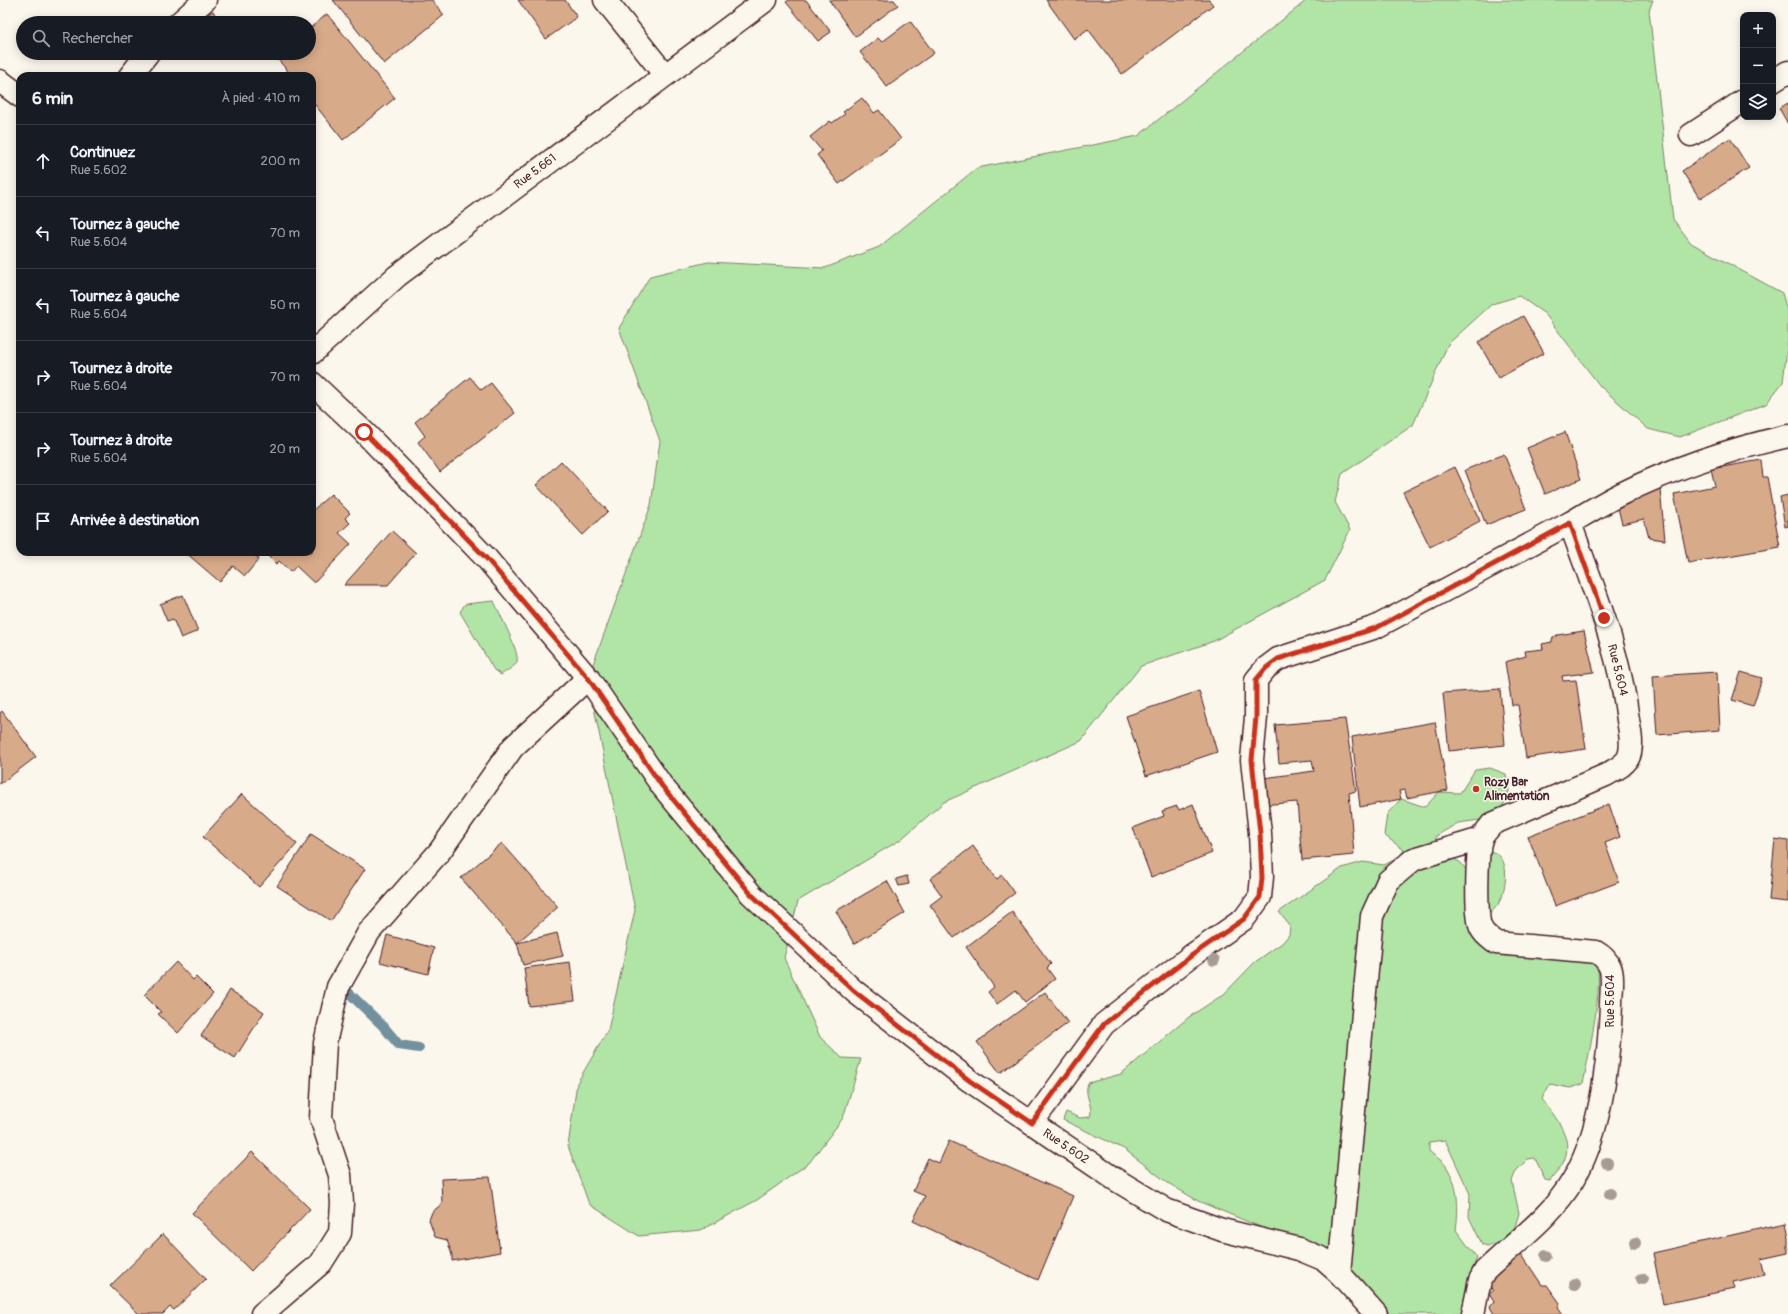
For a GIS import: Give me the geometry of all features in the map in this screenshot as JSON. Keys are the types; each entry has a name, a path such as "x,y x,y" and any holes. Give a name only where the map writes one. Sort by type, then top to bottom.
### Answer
{"street":[{"path":"187,16 205,0"},
{"path":"605,0 665,75"},
{"name":"Rue 5.661","path":"316,349 397,276 766,0"},
{"path":"133,72 143,60"},
{"path":"1776,79 1788,72"},
{"path":"0,81 16,93"},
{"path":"1691,135 1740,103"},
{"name":"Rue 5.602","path":"316,387 364,432 487,559 588,678 662,786 751,894 854,991 970,1081 1114,1178 1166,1210 1222,1230 1299,1249 1323,1259 1339,1273 1376,1314"},
{"path":"1032,1123 1104,1024 1191,956 1244,919 1260,897 1262,878 1260,833 1252,760 1256,717 1256,680 1266,668 1278,659 1376,628 1621,494 1665,474 1756,444 1788,436"},
{"name":"Rue 5.604","path":"1473,1314 1480,1280 1486,1271 1546,1214 1573,1180 1589,1148 1599,1109 1610,1037 1610,968 1604,957 1596,952 1496,943 1485,934 1480,927 1477,910 1478,860 1481,839 1492,824 1606,775 1623,765 1629,757 1631,744 1624,687 1604,618 1570,523"},
{"path":"262,1314 321,1263 340,1233 342,1203 340,1175 321,1118 325,1043 338,987 369,932 440,850 513,747 588,678"},
{"path":"1339,1273 1372,916 1388,881 1414,859 1481,839"}],"green space":[{"path":"1307,0 1653,0 1649,11 1673,219 1691,243 1782,293 1788,314 1788,340 1783,382 1766,404 1680,437 1648,429 1600,386 1545,314 1519,296 1492,304 1448,344 1413,425 1342,474 1335,502 1350,530 1325,580 1214,641 1141,666 1081,741 944,802 900,840 798,901 784,958 820,1037 842,1058 861,1059 843,1118 809,1163 757,1200 701,1230 639,1236 589,1204 568,1146 577,1083 608,1030 635,910 588,678 651,505 660,441 619,328 650,276 708,262 825,268 879,247 977,168 1138,136"},
{"path":"494,601 513,643 517,659 516,664 501,675 494,670 460,612 465,604"},
{"path":"1490,768 1506,774 1509,791 1501,811 1487,819 1458,823 1436,836 1435,847 1461,863 1470,875 1488,851 1496,853 1501,858 1506,874 1505,883 1501,899 1497,906 1483,919 1484,930 1590,958 1596,963 1598,973 1597,1003 1588,1059 1583,1084 1570,1088 1550,1084 1542,1099 1562,1128 1565,1136 1567,1144 1564,1161 1550,1181 1545,1180 1535,1158 1528,1159 1516,1171 1512,1181 1519,1213 1514,1230 1503,1242 1487,1246 1482,1244 1469,1217 1470,1194 1445,1140 1429,1142 1429,1151 1446,1166 1456,1189 1458,1214 1456,1230 1477,1258 1469,1277 1461,1314 1389,1314 1370,1293 1325,1254 1198,1201 1168,1183 1124,1149 1063,1120 1066,1112 1080,1118 1090,1117 1091,1108 1087,1092 1088,1083 1121,1074 1189,1017 1224,994 1255,962 1282,943 1289,935 1290,926 1279,912 1342,868 1363,862 1384,865 1398,858 1404,850 1384,835 1387,814 1401,799 1425,807 1439,792 1460,793 1475,770"}],"building":[{"path":"333,0 432,0 444,15 384,64"},
{"path":"518,0 565,0 577,17 546,39"},
{"path":"789,0 806,0 831,32 818,41 786,2"},
{"path":"829,0 894,0 898,5 855,37"},
{"path":"1046,0 1209,0 1213,5 1122,74 1088,29 1074,39"},
{"path":"213,11 216,16 206,16"},
{"path":"327,14 395,98 343,140 316,106 316,72 289,72 278,60 316,60 316,23"},
{"path":"910,21 934,53 887,87 860,52 878,38 882,42"},
{"path":"862,98 874,113 879,110 901,139 839,184 817,155 822,151 810,137 830,121 832,123 845,114 843,112"},
{"path":"1788,103 1788,124 1779,108"},
{"path":"1730,138 1749,168 1700,199 1682,171"},
{"path":"1523,316 1544,353 1499,378 1478,342"},
{"path":"470,377 481,390 491,383 515,413 440,472 418,442 425,436 415,422"},
{"path":"1565,432 1581,479 1545,494 1527,448"},
{"path":"1504,454 1526,509 1486,525 1465,470"},
{"path":"1761,460 1763,477 1767,477 1780,547 1688,563 1674,494 1715,486 1711,469"},
{"path":"561,461 608,511 583,535 536,485"},
{"path":"1455,467 1480,521 1430,547 1403,492"},
{"path":"1660,489 1665,540 1649,538 1644,519 1622,524 1616,500"},
{"path":"331,494 350,513 345,518 350,523 339,533 351,544 314,583 296,566 291,572 279,561 276,564 268,556 316,556 316,507"},
{"path":"1788,495 1788,526 1785,527 1780,497"},
{"path":"392,531 416,553 388,585 344,585"},
{"path":"190,556 256,556 259,559 245,576 233,566 220,582"},
{"path":"183,595 198,631 181,638 173,619 167,621 160,604"},
{"path":"1584,631 1594,672 1562,676 1563,681 1576,680 1586,749 1526,758 1518,705 1512,705 1505,662 1526,656 1525,651 1543,649 1542,644 1552,642 1552,639 1557,635"},
{"path":"1717,672 1720,730 1657,735 1653,676"},
{"path":"1741,672 1762,678 1753,706 1732,700"},
{"path":"1500,689 1505,745 1449,751 1443,693"},
{"path":"1199,691 1217,752 1146,776 1126,716"},
{"path":"2,711 36,757 0,784 0,713"},
{"path":"1345,719 1356,791 1349,793 1354,855 1302,860 1297,802 1261,805 1257,779 1314,771 1312,760 1279,763 1275,725"},
{"path":"1435,722 1448,790 1407,798 1405,790 1399,791 1401,799 1360,807 1352,737"},
{"path":"242,794 297,844 259,887 203,837"},
{"path":"1193,804 1212,853 1151,877 1133,828 1164,816 1162,811 1177,806 1179,810"},
{"path":"1609,804 1620,837 1605,843 1619,882 1555,906 1528,836"},
{"path":"311,834 365,869 331,921 277,886"},
{"path":"1775,839 1788,841 1788,902 1769,900"},
{"path":"502,843 558,907 517,943 461,878"},
{"path":"973,846 997,879 1002,875 1015,893 954,938 930,905 942,896 930,879"},
{"path":"907,876 909,884 899,886 896,879"},
{"path":"887,881 905,913 854,944 836,911"},
{"path":"1012,912 1051,964 1047,968 1055,979 1025,1002 1016,990 997,1004 988,992 994,987 966,947"},
{"path":"557,933 563,956 523,965 517,943"},
{"path":"387,935 434,948 428,974 380,962"},
{"path":"176,962 193,980 196,977 213,994 178,1033 158,1014 161,1012 144,995"},
{"path":"570,962 575,1001 529,1006 524,968"},
{"path":"230,990 264,1012 235,1058 201,1036"},
{"path":"1045,992 1068,1023 1000,1073 977,1042"},
{"path":"949,1141 1073,1196 1038,1280 913,1221 925,1196 913,1191 928,1158 939,1163"},
{"path":"252,1152 310,1209 251,1271 192,1213"},
{"path":"490,1177 500,1252 452,1261 452,1255 447,1240 435,1237 429,1220 432,1212 442,1204 441,1179"},
{"path":"1785,1223 1788,1237 1788,1253 1761,1259 1765,1275 1733,1282 1735,1289 1663,1304 1653,1253"},
{"path":"163,1234 206,1279 174,1310 170,1307 163,1314 139,1314 110,1286"},
{"path":"1520,1252 1542,1285 1547,1285 1560,1303 1558,1307 1563,1314 1494,1314 1490,1307 1494,1302 1489,1294 1493,1291 1485,1278"}],"waterway":[{"path":"343,987 383,1026 399,1045 419,1048"}],"place":[{"name":"Rozy Bar Alimentation","path":"1476,789"}],"route":[{"path":"364,432 487,559 588,678 662,786 751,894 854,991 970,1081 1032,1123 1104,1024 1191,956 1244,919 1260,897 1262,878 1260,833 1252,760 1256,717 1256,680 1266,668 1278,659 1376,628 1480,570 1570,523 1604,618"}]}
